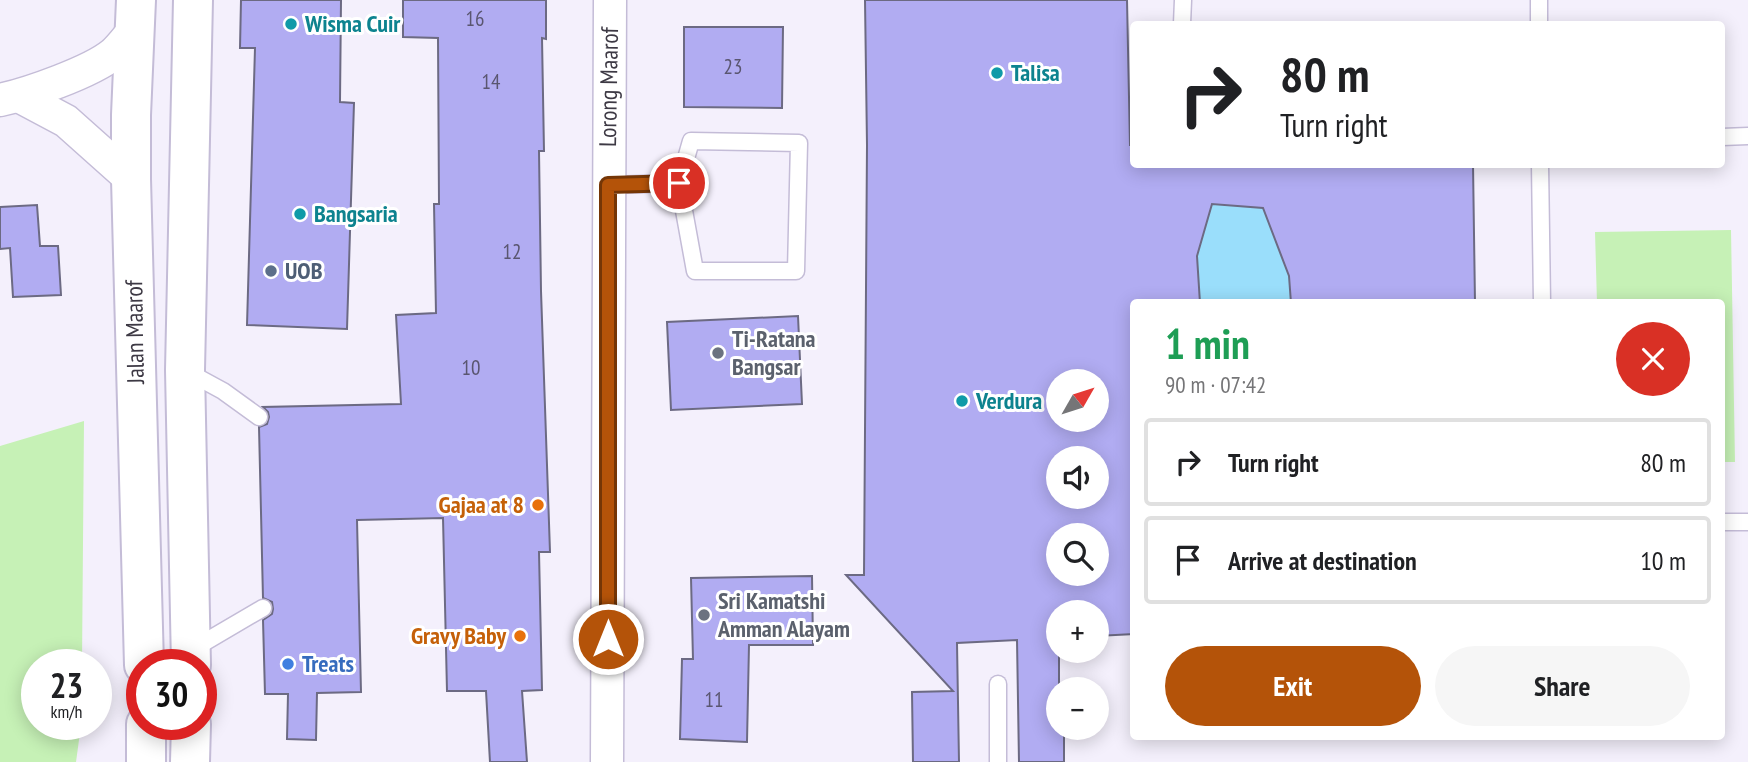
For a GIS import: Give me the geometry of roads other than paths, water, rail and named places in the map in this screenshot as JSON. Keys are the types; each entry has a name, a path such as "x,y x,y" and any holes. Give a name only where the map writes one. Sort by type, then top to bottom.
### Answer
{"main road":[{"name":"Jalan Maarof","path":"191,649 185,370 193,0"},
{"name":"Jalan Maarof","path":"135,14 131,179 144,649"},
{"path":"190,762 191,740"}],"street":[{"name":"Lorong Maarof","path":"607,762 610,0"},
{"path":"9,98 98,64 114,53 135,14"},
{"path":"9,98 66,121 131,179"}],"lane":[{"path":"1182,21 1183,0"},
{"path":"1539,0 1539,21"},
{"path":"1725,136 1748,136"},
{"path":"691,141 799,143 796,271 695,271 679,183 691,141"},
{"path":"1540,168 1542,299"},
{"path":"608,185 679,183"},
{"path":"185,370 223,391 259,417"},
{"path":"1725,522 1748,522"},
{"path":"204,649 263,608"},
{"path":"998,684 998,762"}],"water":[{"path":"1212,204 1263,208 1289,276 1291,299 1200,299 1197,256"}],"place":[{"name":"Wisma Cuir","path":"291,24"},
{"name":"Talisa","path":"997,73"},
{"name":"Bangsaria","path":"300,214"},
{"name":"UOB","path":"271,271"},
{"name":"Ti-Ratana Bangsar","path":"718,353"},
{"name":"Verdura","path":"962,401"},
{"name":"Gajaa at 8","path":"538,505"},
{"name":"Sri Kamatshi Amman Alayam","path":"704,615"},
{"name":"Gravy Baby","path":"520,636"},
{"name":"Treats","path":"288,664"}]}
